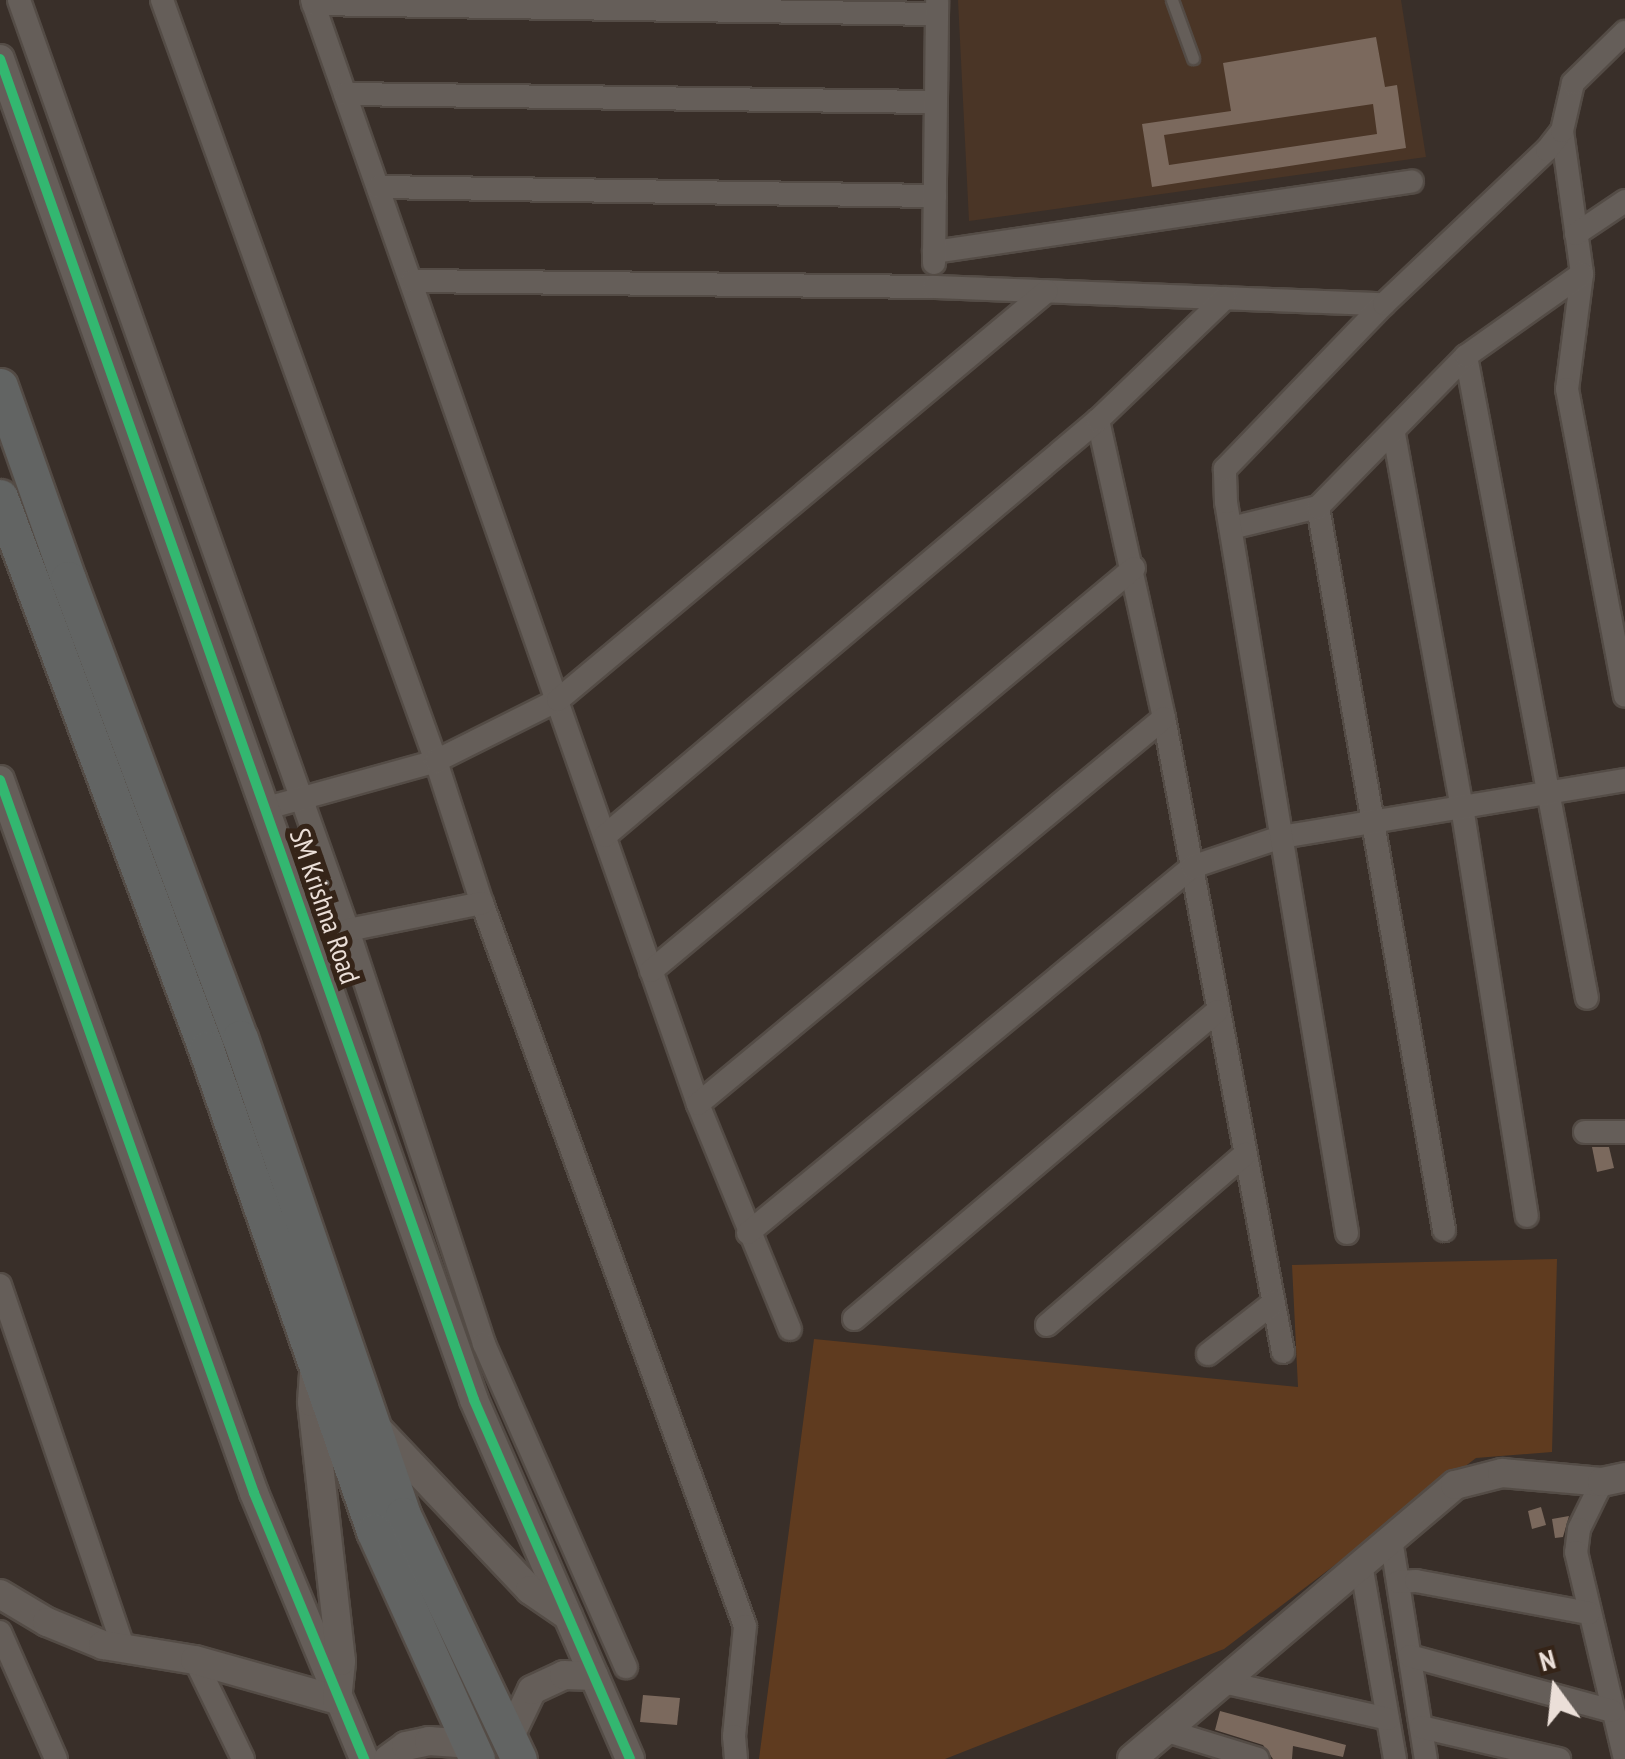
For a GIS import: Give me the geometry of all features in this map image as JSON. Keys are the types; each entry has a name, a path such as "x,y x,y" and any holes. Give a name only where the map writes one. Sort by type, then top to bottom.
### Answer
{"highway":[{"path":"0,386 74,598 240,1038 403,1515 514,1749"},
{"path":"0,496 316,1358 374,1531 474,1752"}],"street":[{"path":"18,0 348,930 484,1344 626,1667"},
{"path":"162,0 436,761 482,903 744,1626 734,1736 736,1759"},
{"path":"790,1329 698,1104 313,2 937,7 934,287"},
{"path":"1625,32 1572,83 1562,131 1582,274 1568,389 1625,696"},
{"name":"SM Krishna Road","path":"0,58 474,1400 630,1759"},
{"path":"346,94 935,102"},
{"path":"1347,1233 1231,528 1225,469 1384,304 1562,131"},
{"path":"934,252 1412,181"},
{"path":"378,186 935,196"},
{"path":"1576,234 1625,202"},
{"path":"1231,528 1318,507 1394,434 1466,356 1582,274"},
{"path":"412,280 934,287 1384,304"},
{"path":"267,808 436,761 558,700 1047,291"},
{"path":"605,836 1098,420 1226,298"},
{"path":"1466,356 1586,998"},
{"path":"1098,420 1134,568 1164,718 1283,1352"},
{"path":"1394,434 1462,807 1527,1216"},
{"path":"1318,507 1444,1230"},
{"path":"651,971 1134,568"},
{"path":"698,1104 1164,718"},
{"path":"0,780 254,1493 364,1759"},
{"path":"748,1233 1192,867 1281,837 1625,780"},
{"path":"348,930 482,903"},
{"path":"854,1319 1217,1011"},
{"path":"1585,1132 1625,1132"},
{"path":"1047,1325 1245,1154"},
{"path":"0,1286 124,1650"},
{"path":"1208,1354 1274,1303"},
{"path":"316,1358 312,1402 341,1661 337,1700"},
{"path":"371,1421 530,1590 568,1616"},
{"path":"1139,1756 1164,1730 1455,1485 1502,1473 1614,1480"},
{"path":"1614,1480 1580,1529 1576,1552 1624,1759"},
{"path":"1391,1539 1426,1759"},
{"path":"1361,1564 1395,1759"},
{"path":"1398,1582 1416,1581 1589,1614"},
{"path":"0,1594 61,1628 124,1650 195,1660 337,1700"},
{"path":"0,1632 56,1759"},
{"path":"1410,1656 1612,1711"},
{"path":"195,1660 243,1759"},
{"path":"514,1749 532,1690 564,1676 594,1676"},
{"path":"1224,1682 1388,1719"},
{"path":"1421,1727 1559,1759"},
{"path":"1164,1730 1258,1759"},
{"path":"388,1759 406,1746 429,1741 474,1752"}],"lane":[{"path":"1172,0 1193,58"}],"shaded area":[{"path":"958,0 1401,0 1426,157 969,221"},
{"path":"1557,1259 1552,1452 1476,1458 1224,1649 945,1759 759,1759 814,1339 1298,1387 1292,1265"}],"building":[{"path":"1376,37 1385,87 1397,85 1406,148 1152,187 1142,124 1231,111 1223,63","holes":["1373,104 1377,134 1169,165 1164,135"]},
{"path":"1592,1147 1609,1147 1614,1168 1597,1172"},
{"path":"1541,1507 1546,1525 1532,1529 1528,1511"},
{"path":"1569,1516 1563,1537 1555,1538 1552,1519"},
{"path":"643,1695 680,1698 677,1725 640,1722"},
{"path":"1220,1711 1346,1745 1343,1757 1293,1746 1292,1759 1273,1759 1263,1745 1215,1730"}],"cycle path":[{"path":"0,59 474,1400 630,1759"},
{"path":"0,780 254,1493 364,1759"}]}
